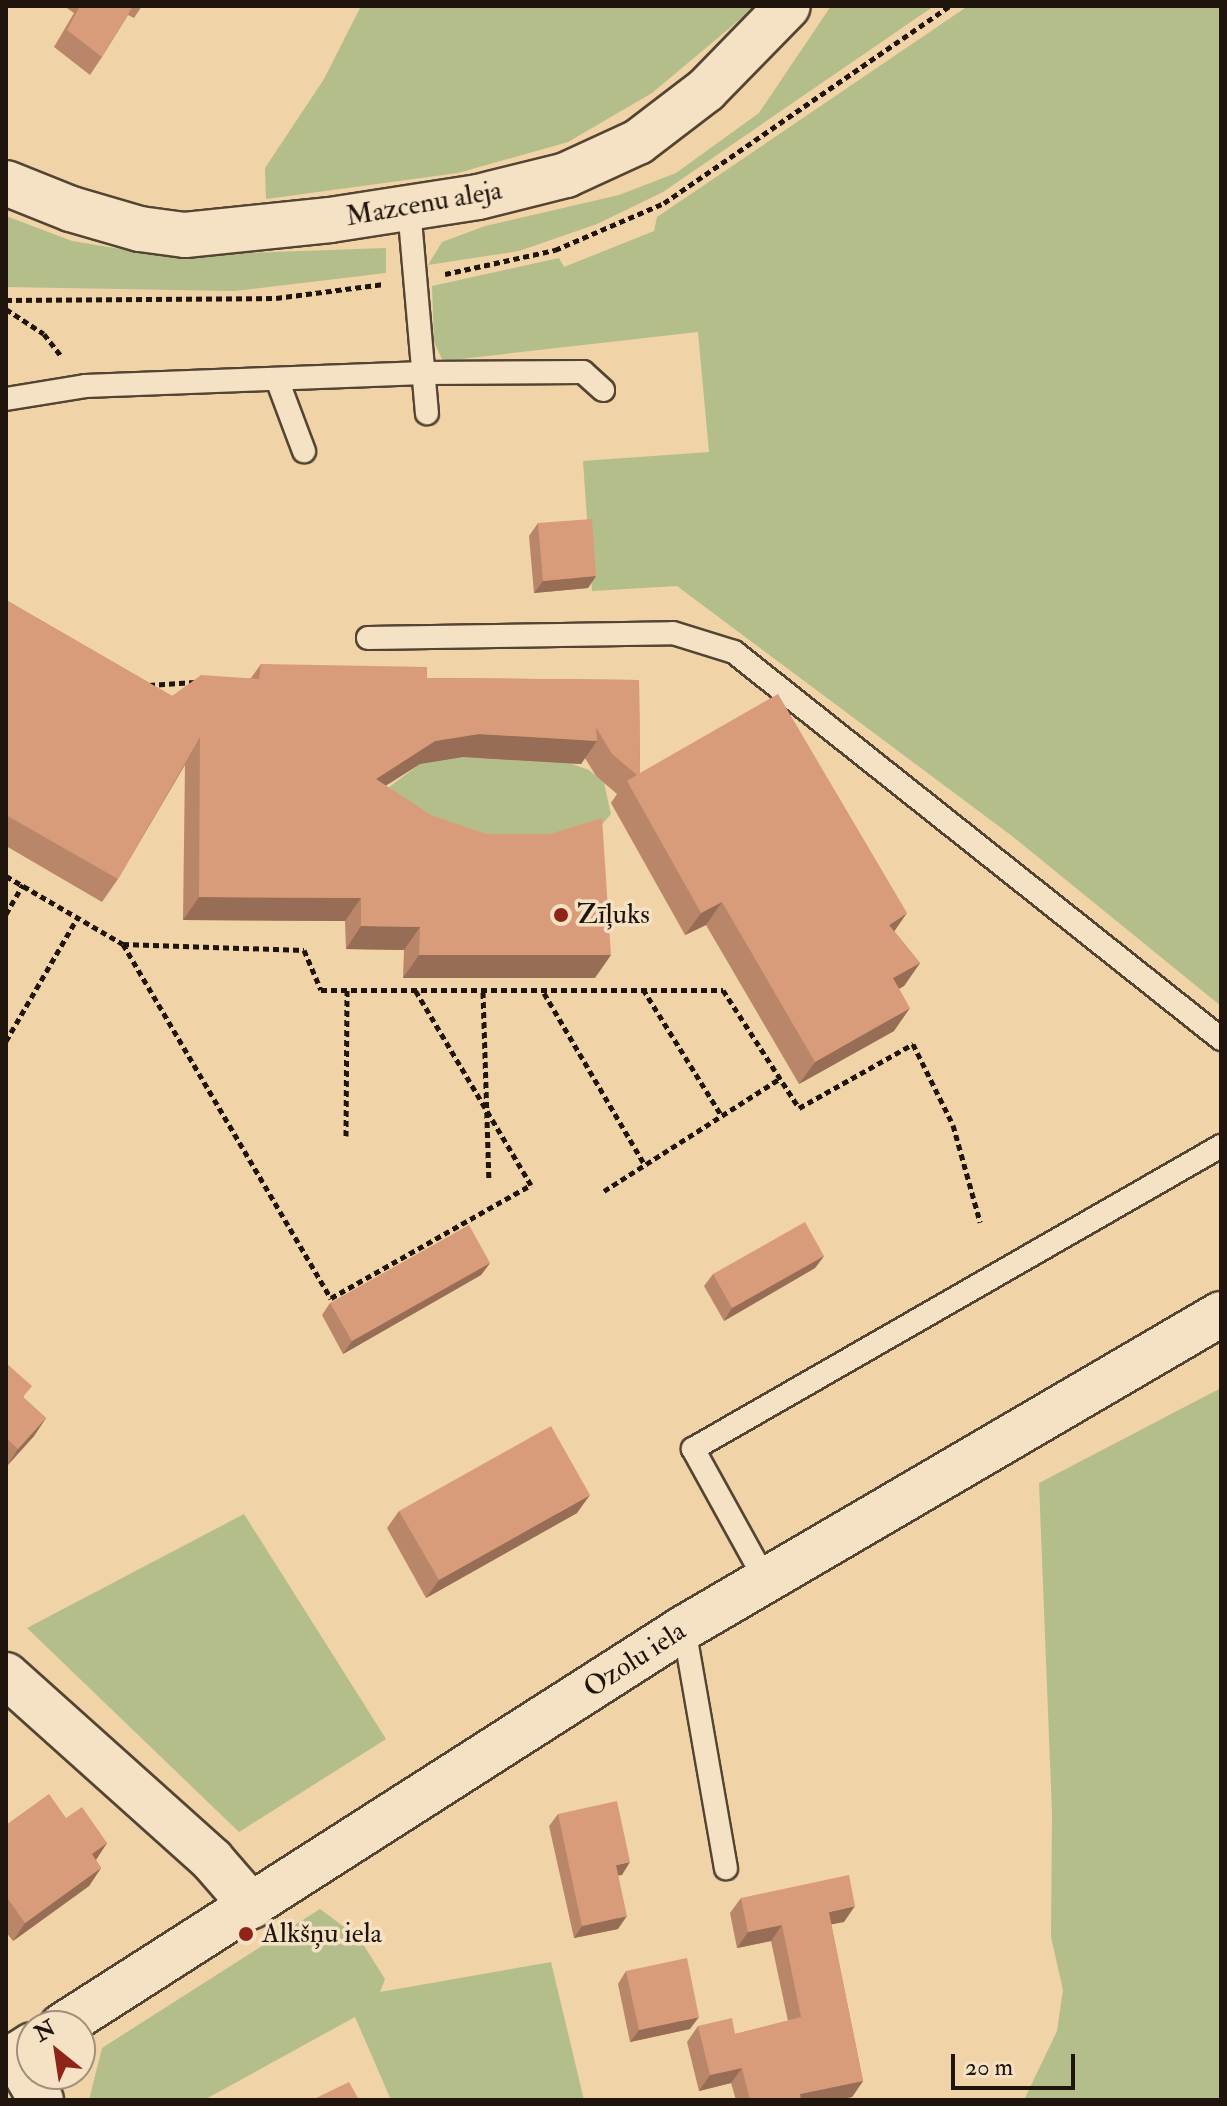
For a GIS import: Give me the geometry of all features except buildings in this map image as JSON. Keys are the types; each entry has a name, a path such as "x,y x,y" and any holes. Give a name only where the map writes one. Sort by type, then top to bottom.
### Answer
{"main road":[{"name":"Mazcenu aleja","path":"6,183 113,221 185,235 409,208 566,175 638,142 706,90 788,6"},
{"name":"Ozolu iela","path":"87,2010 684,1628 1221,1314"},
{"path":"6,1675 212,1860 252,1906"}],"lane":[{"path":"409,208 427,413"},
{"path":"6,399 85,386 278,382 424,373 583,372 603,390"},
{"path":"278,382 304,451"},
{"path":"368,638 673,633 734,652 1221,1039"},
{"path":"766,1581 693,1449 1221,1146"},
{"path":"684,1628 726,1868"}],"path":[{"path":"6,309 44,334"},
{"path":"146,685 208,682"},
{"path":"6,876 123,944 331,1298 531,1185 485,1102 416,991"},
{"path":"6,914 23,885"},
{"path":"6,1041 78,917"},
{"path":"123,944 304,950 321,990 544,993 723,990 799,1108 913,1044 953,1125 980,1222"},
{"path":"642,989 721,1115"},
{"path":"346,1136 347,990"},
{"path":"483,992 489,1178"},
{"path":"544,993 645,1165"},
{"path":"604,1191 781,1078"}],"green space":[{"path":"361,6 756,6 652,93 568,142 458,173 266,199 265,168 324,79"},
{"path":"831,6 934,6 663,192 597,224 519,251 428,265 442,242 485,226 619,195 676,173 759,113"},
{"path":"968,6 1221,6 1221,1006 1012,836 677,586 592,591 583,461 709,452 698,332 443,361 434,342 432,286 559,258 564,267 654,231 657,217"},
{"path":"6,216 72,241 163,256 386,248 386,273 234,291 6,287"},
{"path":"463,757 566,762 589,770 604,783 611,814 598,829 495,859 381,793 420,764"},
{"path":"1221,1388 1221,2100 1024,2100 1057,2031 1063,1990 1051,1937 1052,1813 1039,1483"},
{"path":"244,1514 386,1739 239,1832 27,1628"},
{"path":"320,1909 359,1938 385,1979 380,1992 551,1962 584,2100 391,2100 355,2017 204,2100 89,2100 92,2090 96,2090 96,2072 102,2048"}],"place":[{"name":"Zīļuks","path":"561,915"},
{"name":"Alkšņu iela","path":"246,1934"}]}
